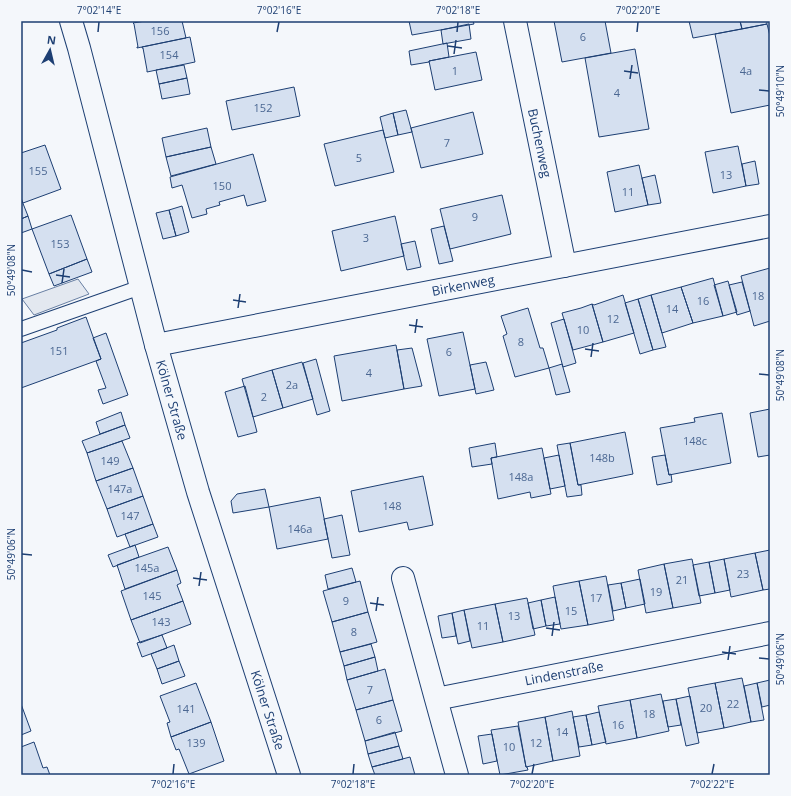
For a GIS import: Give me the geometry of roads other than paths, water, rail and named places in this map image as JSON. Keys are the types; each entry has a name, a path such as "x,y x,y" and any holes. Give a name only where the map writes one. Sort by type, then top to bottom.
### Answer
{"street":[{"name":"Kölner Straße","path":"71,21 156,345 198,492 289,775"},
{"name":"Buchenweg","path":"515,21 565,266"},
{"name":"Birkenweg","path":"156,345 770,226"},
{"path":"403,578 457,775"},
{"name":"Lindenstraße","path":"436,699 770,633"}],"lane":[{"path":"21,329 141,288"}]}
